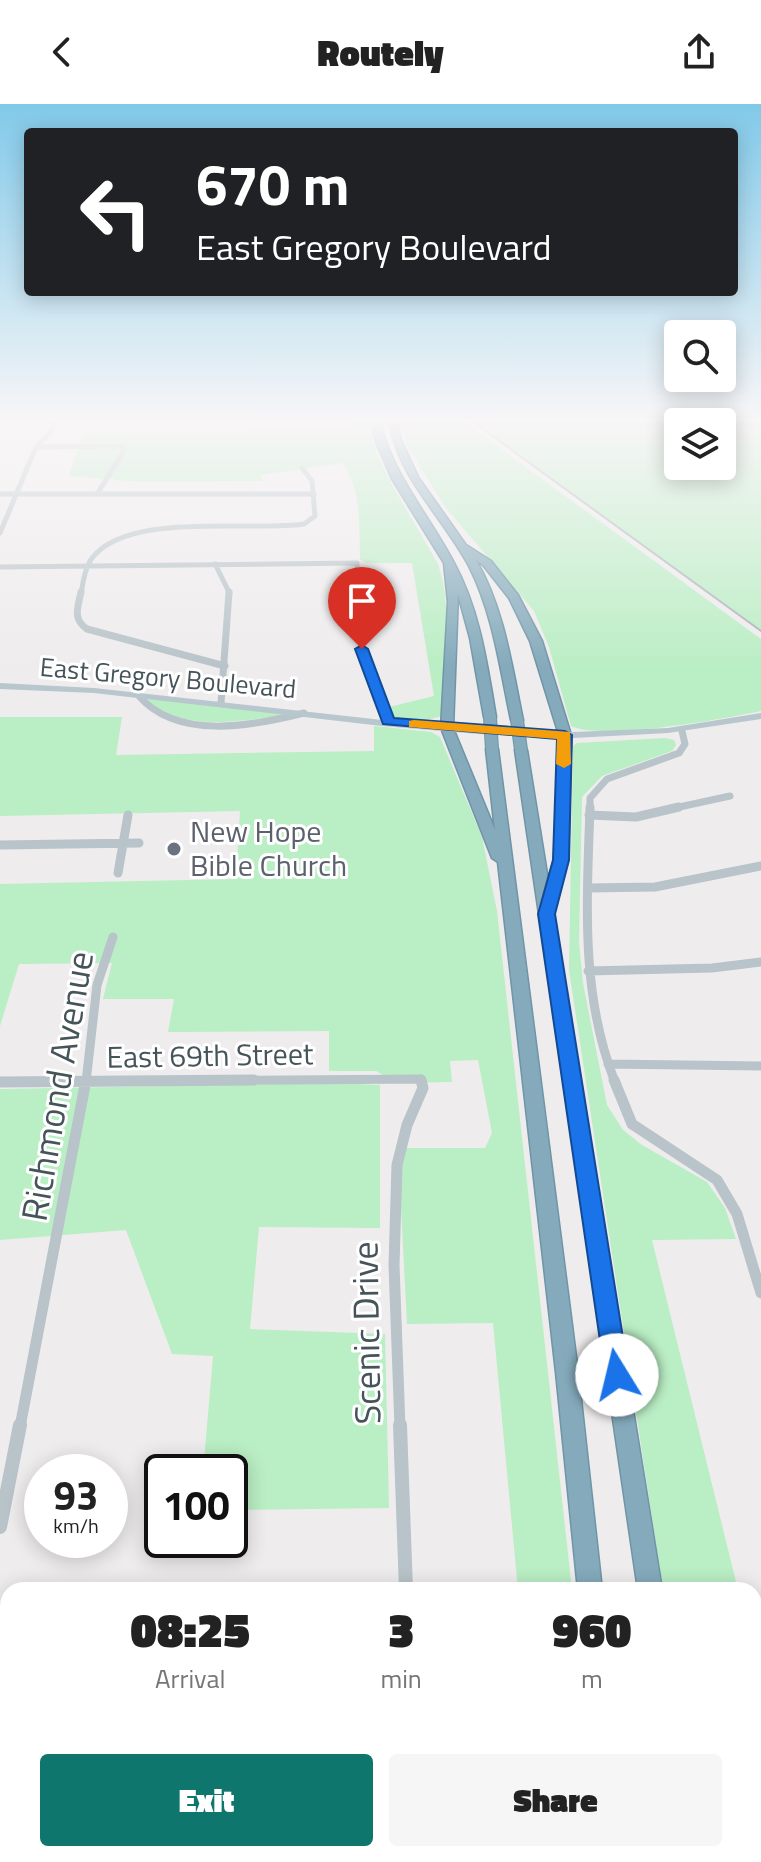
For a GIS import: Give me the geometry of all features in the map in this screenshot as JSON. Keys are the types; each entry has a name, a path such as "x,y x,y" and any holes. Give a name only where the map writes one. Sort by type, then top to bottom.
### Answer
{"highway":[{"path":"412,504 449,563 476,635 490,717 589,1582"},
{"path":"433,504 472,563 493,611 517,720 649,1582"},
{"path":"461,546 487,563 514,597 536,641 565,735 561,860 546,914"},
{"path":"449,563 453,602 447,728 506,874"}],"main road":[{"name":"East Gregory Boulevard","path":"0,686 138,695 447,728 565,735 682,731 759,718"}],"street":[{"path":"0,533 13,504"},
{"path":"225,666 87,629 79,624 76,617 89,566 101,549 135,534 181,528 288,526 310,521 315,516 314,504"},
{"path":"0,567 357,563 362,649 388,721"},
{"path":"215,564 230,594 221,703"},
{"path":"138,695 148,708 162,716 191,722 252,723 304,713"},
{"path":"682,731 685,744 679,753 617,774 599,785 590,798 588,971 608,1064 632,1124 717,1180 755,1249 761,1293"},
{"path":"589,815 636,817 730,796"},
{"path":"118,873 128,815"},
{"path":"0,845 139,843"},
{"path":"588,888 655,887 761,866"},
{"name":"Richmond Avenue","path":"0,1527 42,1324 86,1081 97,985 113,937"},
{"path":"588,971 712,968 761,962"},
{"path":"608,1064 761,1066"},
{"name":"East 69th Street","path":"0,1082 421,1079"},
{"name":"Scenic Drive","path":"406,1582 394,1265 397,1165 407,1125 423,1088 421,1079"}],"green space":[{"path":"357,504 403,504 438,564 447,620 442,716 422,721 393,718 389,707 434,696 412,563 366,563 360,559"},
{"path":"444,504 576,504 761,639 761,711 635,730 587,730 571,726 549,647 534,611"},
{"path":"586,504 761,504 761,631"},
{"path":"146,700 290,714 234,721 196,721 161,710"},
{"path":"0,717 122,717 116,755 374,751 374,726 431,732 440,737 482,837 497,911 571,1582 517,1582 493,1323 407,1324 398,1148 485,1148 492,1133 478,1060 450,1061 452,1082 398,1083 376,1071 329,1071 329,1031 168,1032 174,999 103,999 112,963 19,964 0,1026 0,884 236,879 240,811 0,816"},
{"path":"665,738 674,740 676,745 672,751 602,776 582,797 579,942 583,983 607,1105 623,1130 642,1145 707,1182 725,1208 736,1239 652,1240 736,1582 662,1582 569,970 573,746 577,743"},
{"path":"335,1083 380,1085 380,1228 259,1227 250,1329 385,1334 389,1508 248,1510 248,1454 205,1454 213,1356 172,1354 126,1230 0,1240 0,1089"}],"railway":[{"path":"586,504 761,631"}],"slow traffic":[{"path":"414,724 565,735 564,764"}],"place":[{"name":"New Hope Bible Church","path":"174,849"}],"route":[{"path":"362,649 388,721 565,735 561,860 546,914 617,1375"}]}
